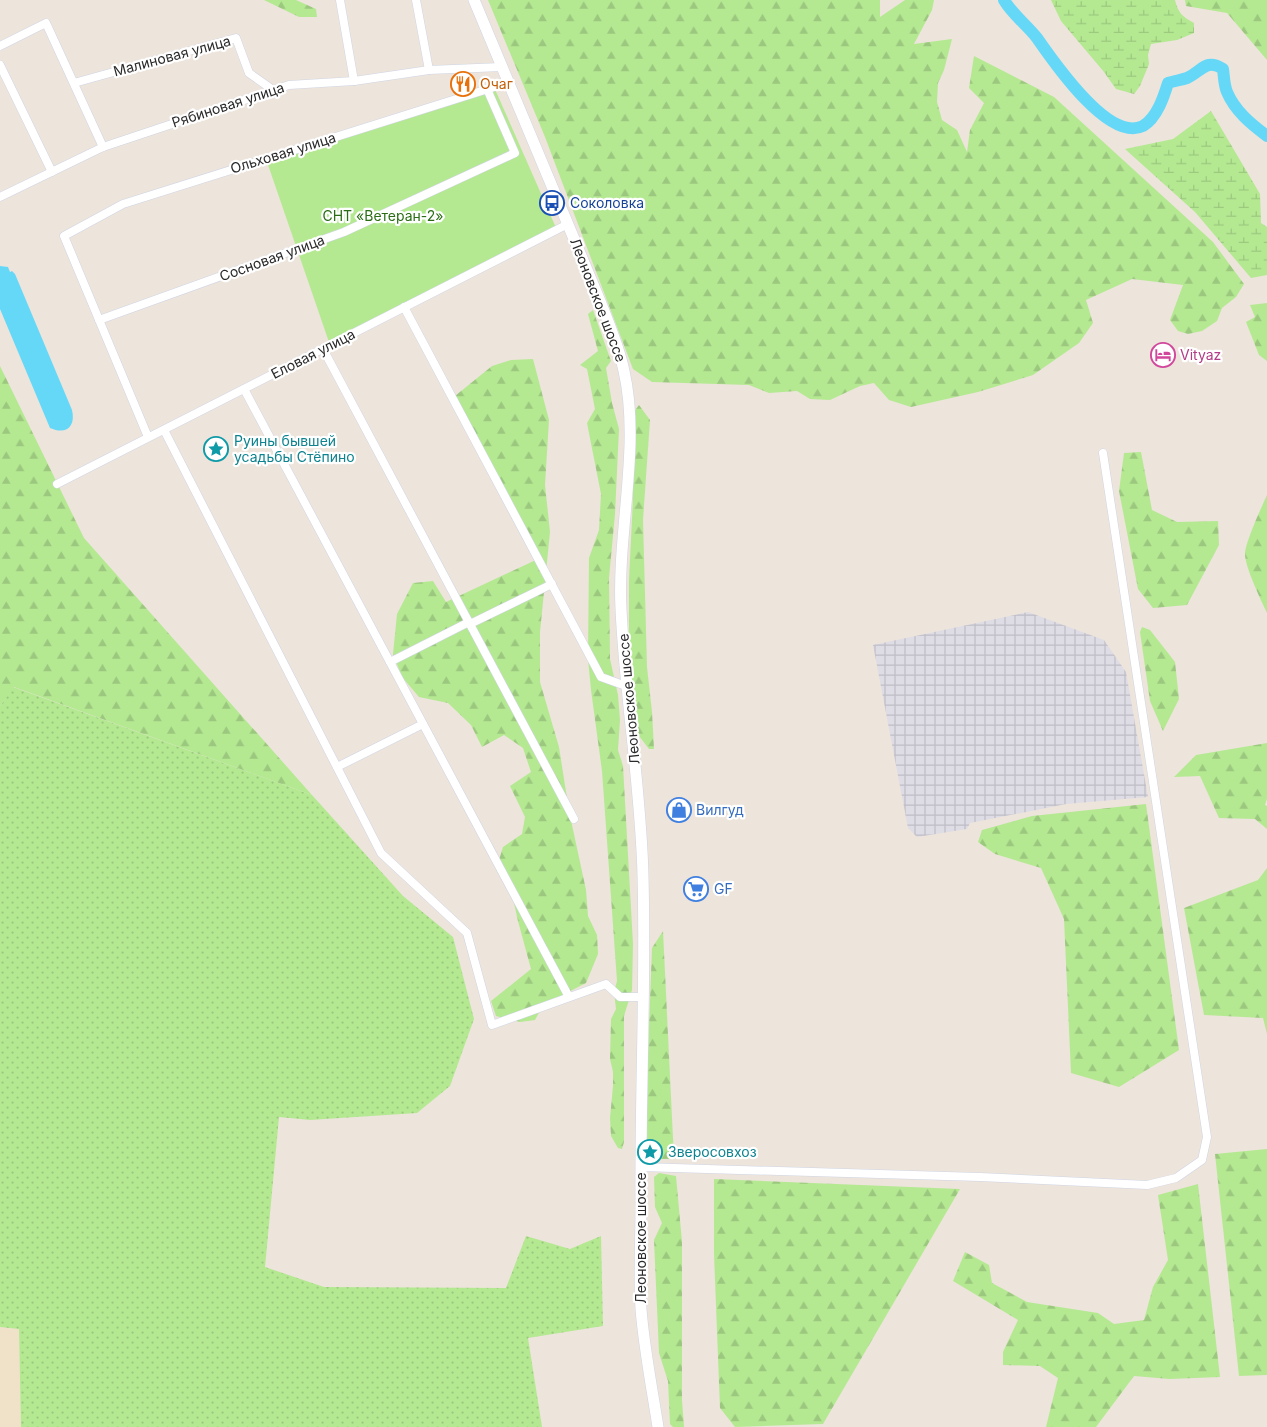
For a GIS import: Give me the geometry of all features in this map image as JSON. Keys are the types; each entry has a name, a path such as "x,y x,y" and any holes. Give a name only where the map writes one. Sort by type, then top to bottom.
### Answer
{"main road":[{"name":"Леоновское шоссе","path":"474,0 616,343 627,385 630,428 620,577 620,609 642,836 644,997 640,1167 641,1308 658,1427"}],"street":[{"path":"340,0 354,81"},
{"path":"416,0 430,70"},
{"path":"0,46 46,23 103,147"},
{"name":"Малиновая улица","path":"74,82 236,38 249,73 273,90"},
{"path":"0,64 52,172"},
{"name":"Рябиновая улица","path":"1,195 103,147 289,85 354,81 430,70 501,67"},
{"name":"Ольховая улица","path":"99,320 64,236 123,204 507,83"},
{"name":"Сосновая улица","path":"99,320 344,232 515,154 487,89"},
{"name":"Еловая улица","path":"58,484 568,224"},
{"path":"404,308 601,677 626,686"},
{"path":"99,320 148,437"},
{"path":"323,349 574,819"},
{"path":"244,389 569,997"},
{"path":"164,430 381,852 467,933 492,1025 606,984 620,997 644,997"},
{"path":"640,1167 980,1177 1147,1185 1176,1178 1202,1160 1208,1137 1103,453"},
{"path":"390,662 552,584"},
{"path":"337,767 423,724"}],"shaded area":[{"path":"1028,612 1104,640 1126,672 1148,797 1066,804 970,823 967,829 917,837 908,828 873,645"},
{"path":"0,1327 19,1329 21,1427 0,1427"}],"green space":[{"path":"264,0 296,0 316,9 317,17 299,17"},
{"path":"488,0 880,0 880,17 905,0 934,0 932,10 914,44 952,39 944,70 938,83 937,102 942,120 957,130 967,152 970,130 984,103 969,88 974,56 1054,97 1213,242 1244,284 1236,297 1222,308 1217,321 1202,331 1188,334 1178,331 1170,320 1183,285 1132,279 1086,300 1093,323 1079,343 1033,375 978,392 911,407 889,400 874,383 860,386 830,400 810,399 797,391 769,393 749,385 652,382 633,369 545,137"},
{"path":"1051,0 1175,0 1182,14 1194,23 1194,33 1177,40 1151,44 1148,55 1149,64 1140,86 1134,94 1116,89 1061,21"},
{"path":"1185,0 1267,0 1267,60 1227,13 1186,6"},
{"name":"СНТ «Ветеран-2»","path":"494,87 557,230 330,345 266,159"},
{"path":"1211,111 1260,194 1261,223 1267,227 1267,275 1251,278 1195,212 1125,149 1173,139"},
{"path":"1267,303 1267,361 1259,355 1246,322 1255,317 1250,305"},
{"path":"593,310 611,361 606,368 619,429 615,514 609,578 610,659 618,695 620,720 618,750 623,766 633,944 632,990 624,1016 624,1142 622,1149 618,1148 611,1136 610,1118 613,1072 610,1059 611,1019 616,1009 614,992 617,981 602,771 588,659 589,558 599,530 601,494 587,423 595,409 587,369 580,365 598,351 588,314"},
{"path":"533,359 549,420 545,485 550,532 540,632 540,682 559,747 569,811 586,890 588,916 597,935 598,954 586,983 543,1005 535,1020 520,1022 496,1016 491,1001 531,969 511,890 496,870 503,847 522,834 525,817 510,786 531,772 523,748 504,735 482,747 471,725 448,703 419,697 402,677 393,654 397,614 413,583 433,581 446,602 538,559 455,396 492,366 511,360"},
{"path":"0,366 84,538 312,795 14,687 0,706"},
{"path":"639,405 650,420 643,520 647,667 654,749 649,749 636,732 629,647 633,413"},
{"path":"1141,452 1152,510 1177,522 1218,521 1219,545 1187,605 1153,608 1138,589 1119,491 1124,453"},
{"path":"1267,495 1267,613 1250,575 1245,554 1251,533"},
{"path":"1142,627 1150,630 1175,662 1179,699 1163,731 1150,701 1140,632"},
{"path":"13,687 312,795 403,896 453,937 474,1019 450,1086 417,1113 310,1120 279,1117 265,1267 324,1287 506,1288 526,1236 570,1249 601,1236 603,1326 528,1338 542,1427 21,1427 19,1329 0,1327 0,706"},
{"path":"1267,743 1267,799 1265,805 1267,806 1267,829 1255,819 1219,818 1200,776 1174,777 1196,755"},
{"path":"1146,804 1179,1050 1119,1087 1071,1073 1064,919 1041,868 995,854 978,842 982,830 1032,816"},
{"path":"1267,868 1267,1034 1263,1018 1204,1015 1184,908 1258,880"},
{"path":"663,931 674,1159 644,1159 652,948"},
{"path":"1267,1149 1267,1375 1239,1376 1215,1154"},
{"path":"659,1173 676,1176 682,1242 682,1400 684,1427 673,1427 670,1424 668,1381 659,1353 654,1240 662,1223 655,1207 654,1177"},
{"path":"714,1179 960,1189 823,1424 735,1427 720,1408 714,1254"},
{"path":"1198,1184 1220,1377 1170,1379 1134,1376 1096,1427 1046,1427 1058,1378 1040,1366 1003,1365 1003,1352 1018,1320 953,1281 965,1252 989,1265 992,1283 1027,1302 1098,1313 1114,1324 1144,1320 1153,1287 1168,1260 1158,1195"}],"water":[{"path":"0,266 8,267 10,272 12,271 15,274 72,410 71,425 65,430 61,431 50,428 0,309"}],"waterway":[{"path":"1004,0 1037,38 1083,97 1114,123 1129,128 1143,126 1156,112 1168,83 1187,78 1204,67 1212,65 1223,69 1226,89 1234,105 1249,122 1267,136"}],"place":[{"name":"Очаг","path":"463,84"},
{"name":"Соколовка","path":"552,203"},
{"name":"Vityaz","path":"1163,355"},
{"name":"Руины бывшей усадьбы Стёпино","path":"216,449"},
{"name":"Вилгуд","path":"679,810"},
{"name":"GF","path":"696,889"},
{"name":"Зверосовхоз","path":"650,1152"}]}
